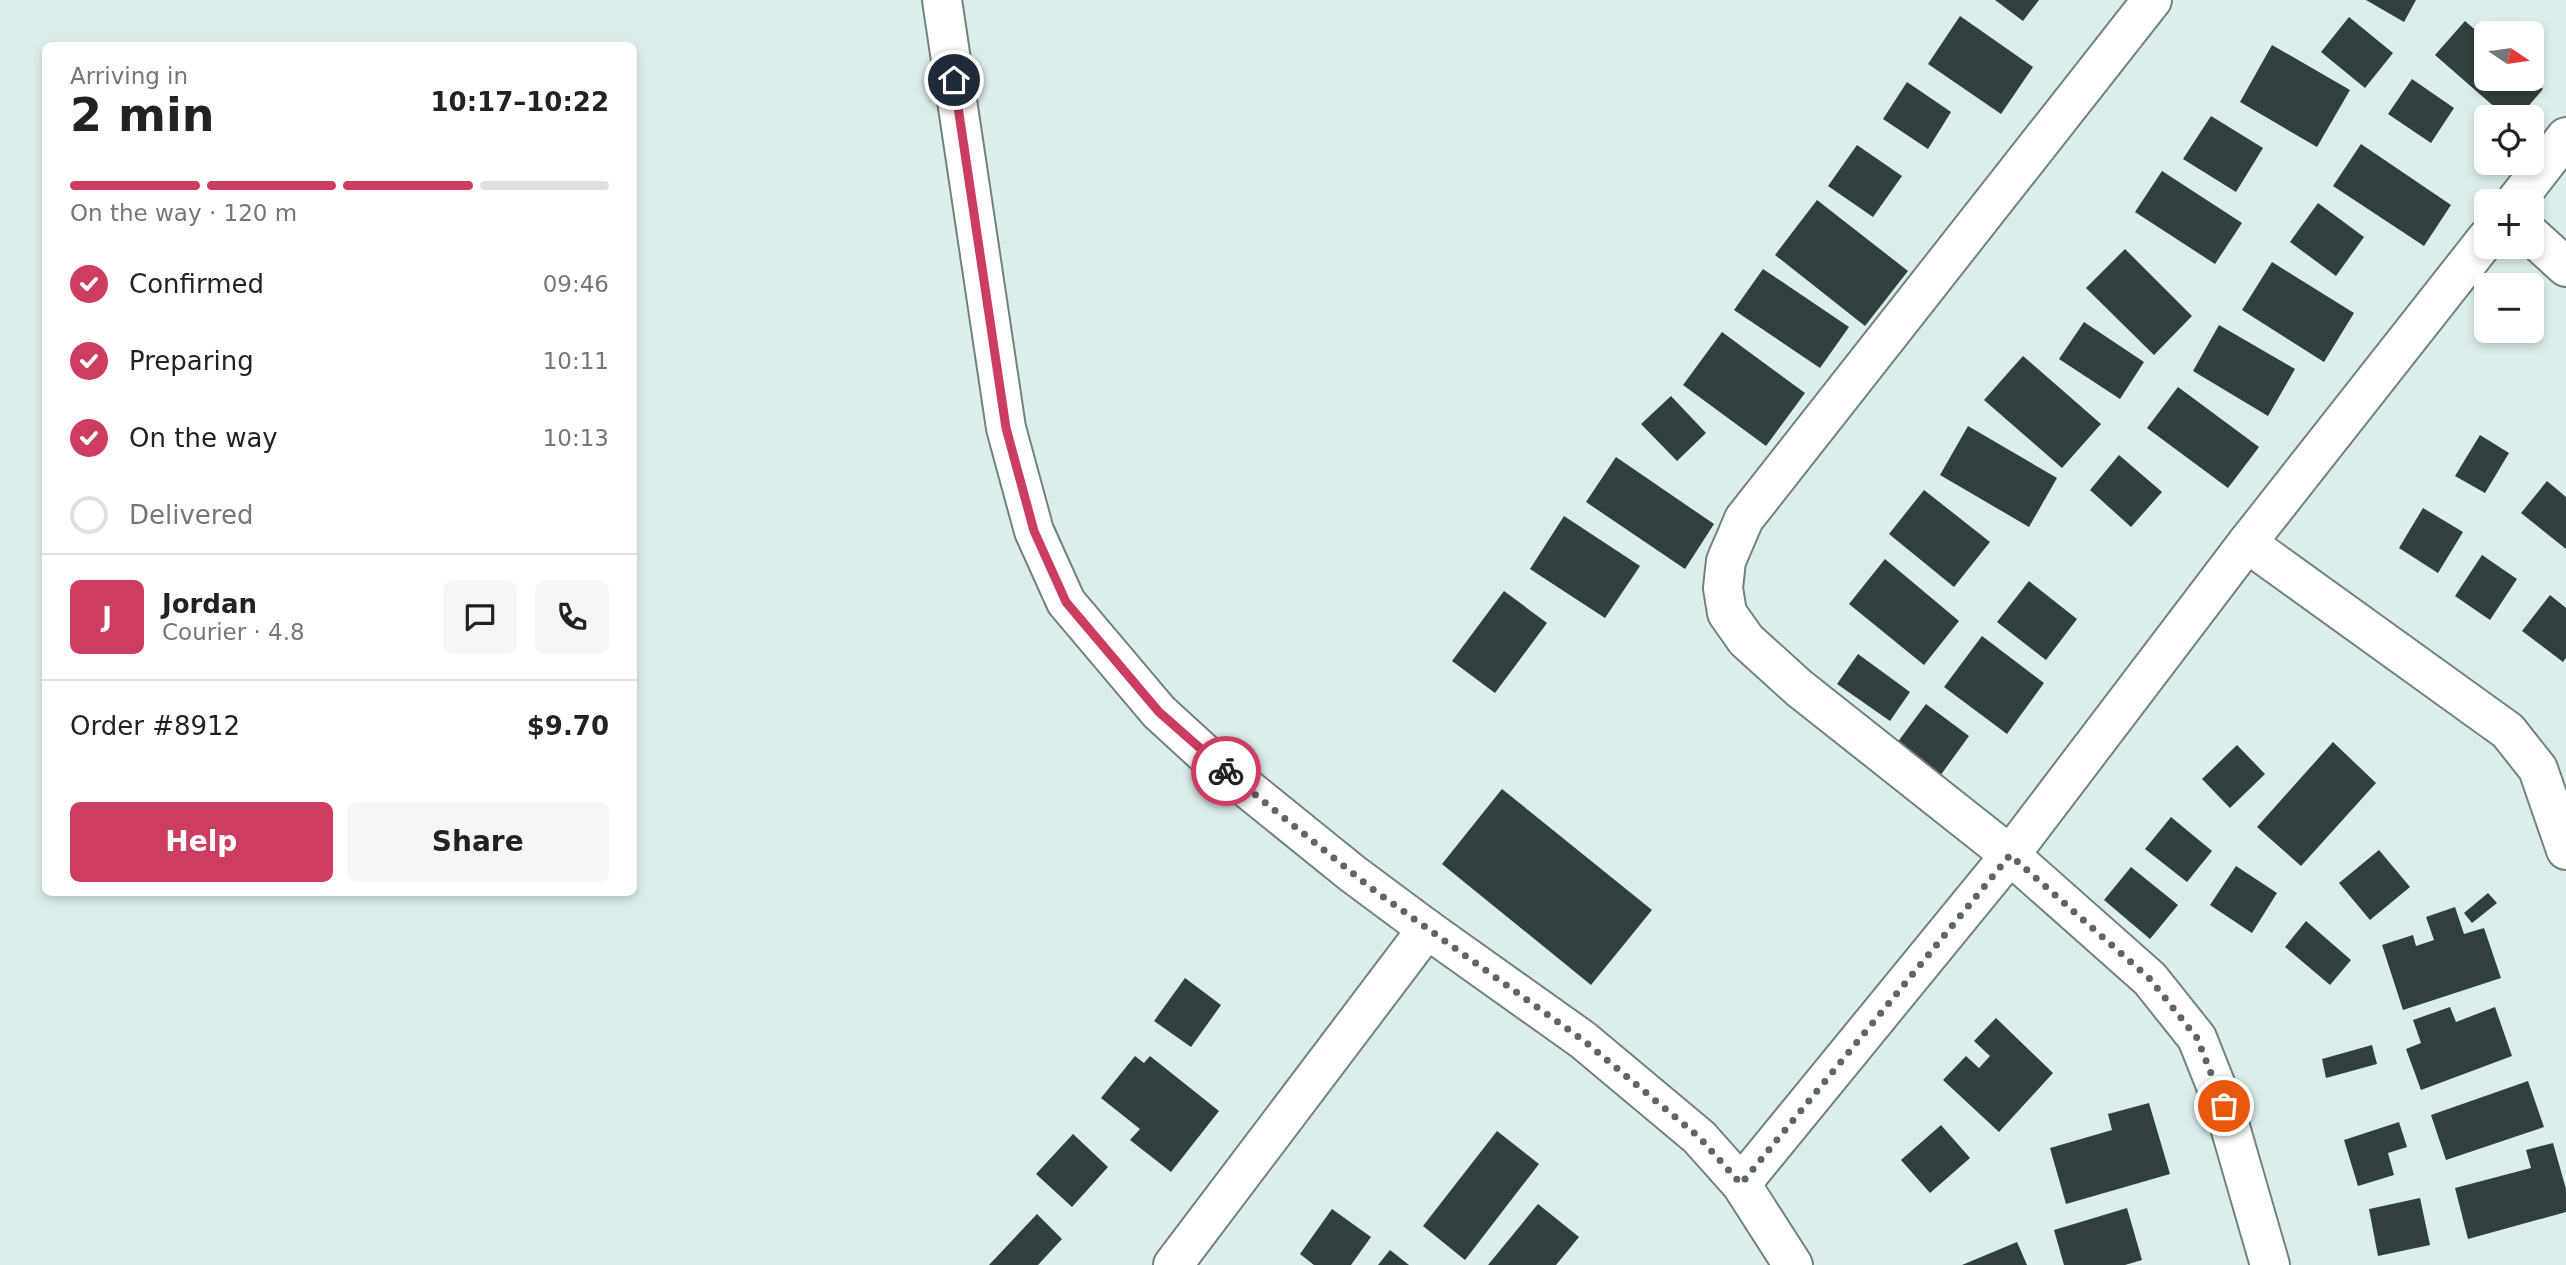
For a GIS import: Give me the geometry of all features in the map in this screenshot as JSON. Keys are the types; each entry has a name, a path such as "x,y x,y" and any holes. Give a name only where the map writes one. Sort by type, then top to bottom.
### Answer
{"street":[{"path":"942,0 1006,428 1034,531 1066,602 1159,712 1207,756 1353,874 1583,1040 1699,1137 1741,1184 1793,1265"},
{"path":"2152,0 1744,519 1726,561 1723,588 1727,613 1746,640 1799,688 2010,855 2150,979 2197,1038 2224,1106 2270,1265"},
{"path":"2525,189 2566,137"},
{"path":"2544,247 2566,267"},
{"path":"1741,1184 2010,855 2247,543 2474,255"},
{"path":"2247,543 2508,732 2538,769 2566,850"},
{"path":"1180,1263 1427,929"}],"building":[{"path":"1995,0 2039,0 2023,21"},
{"path":"2366,0 2416,0 2404,22"},
{"path":"1960,16 2033,67 2001,114 1928,64"},
{"path":"2349,17 2393,53 2365,88 2321,52"},
{"path":"2465,21 2474,29 2474,89 2435,55"},
{"path":"2272,45 2350,90 2317,147 2240,102"},
{"path":"2412,79 2454,108 2431,143 2388,114"},
{"path":"1907,82 1951,112 1928,149 1883,119"},
{"path":"2476,91 2541,91 2529,105 2492,105"},
{"path":"2211,116 2263,148 2236,192 2183,159"},
{"path":"2361,144 2451,205 2424,246 2333,186"},
{"path":"1857,145 1902,176 1873,217 1828,186"},
{"path":"2162,171 2242,223 2215,264 2135,212"},
{"path":"1817,200 1908,271 1865,326 1775,255"},
{"path":"2318,203 2364,237 2336,276 2290,242"},
{"path":"2125,249 2192,316 2154,355 2086,288"},
{"path":"2272,262 2354,313 2324,362 2242,310"},
{"path":"1763,269 1849,327 1820,368 1734,310"},
{"path":"2084,322 2144,362 2120,399 2059,359"},
{"path":"2219,325 2295,369 2268,416 2193,371"},
{"path":"1722,332 1805,393 1766,446 1683,385"},
{"path":"2023,356 2101,424 2062,468 1984,400"},
{"path":"2178,387 2259,447 2228,488 2147,428"},
{"path":"1671,396 1706,433 1677,461 1641,424"},
{"path":"1968,426 2057,478 2029,527 1940,475"},
{"path":"2480,435 2509,453 2485,493 2455,476"},
{"path":"2119,455 2162,492 2131,527 2090,490"},
{"path":"1616,457 1714,524 1685,569 1586,502"},
{"path":"2547,481 2566,497 2566,549 2521,513"},
{"path":"1924,490 1990,542 1954,587 1889,534"},
{"path":"2423,508 2463,532 2438,573 2399,548"},
{"path":"1564,516 1640,566 1605,618 1530,569"},
{"path":"2482,555 2517,579 2490,620 2455,596"},
{"path":"1885,559 1959,621 1924,665 1849,604"},
{"path":"2029,581 2077,619 2046,660 1997,622"},
{"path":"1504,591 1547,623 1495,693 1452,661"},
{"path":"2550,595 2566,608 2566,658 2563,662 2522,631"},
{"path":"1982,636 2044,683 2007,734 1944,687"},
{"path":"1858,654 1910,692 1890,721 1837,684"},
{"path":"1926,704 1969,736 1940,776 1897,743"},
{"path":"2333,742 2376,783 2301,866 2257,827"},
{"path":"2237,745 2265,774 2230,808 2202,779"},
{"path":"1502,789 1652,910 1591,985 1442,864"},
{"path":"2171,817 2212,851 2187,882 2145,849"},
{"path":"2379,850 2410,887 2370,920 2339,883"},
{"path":"2236,866 2277,893 2252,933 2210,905"},
{"path":"2131,867 2178,905 2150,939 2104,900"},
{"path":"2488,893 2497,903 2472,923 2464,913"},
{"path":"2455,907 2464,934 2484,928 2501,978 2403,1010 2382,945 2413,935 2416,946 2434,940 2426,917"},
{"path":"2306,921 2351,960 2330,985 2285,947"},
{"path":"1185,978 1221,1005 1191,1047 1154,1021"},
{"path":"2450,1007 2456,1022 2495,1007 2512,1056 2421,1090 2406,1049 2421,1043 2413,1020"},
{"path":"1996,1018 2053,1073 1999,1132 1943,1080 1966,1056 1979,1068 1990,1056 1974,1041"},
{"path":"2372,1045 2377,1064 2326,1078 2322,1059"},
{"path":"1135,1056 1144,1063 1150,1056 1219,1111 1171,1172 1130,1140 1140,1129 1101,1098"},
{"path":"2528,1081 2544,1127 2446,1160 2431,1115"},
{"path":"2149,1103 2170,1174 2066,1204 2050,1148 2112,1130 2108,1114"},
{"path":"2399,1122 2407,1147 2388,1153 2394,1175 2358,1186 2344,1140"},
{"path":"1941,1125 1970,1158 1930,1193 1901,1160"},
{"path":"1497,1131 1539,1164 1465,1260 1423,1226"},
{"path":"1073,1134 1108,1167 1072,1207 1036,1174"},
{"path":"2553,1143 2566,1189 2566,1212 2468,1239 2455,1188 2531,1168 2526,1150"},
{"path":"2420,1198 2430,1245 2378,1256 2369,1209"},
{"path":"1538,1204 1579,1237 1556,1265 1488,1265"},
{"path":"2127,1208 2142,1260 2125,1265 2064,1265 2054,1230"},
{"path":"1332,1209 1371,1237 1351,1265 1314,1265 1300,1254"},
{"path":"1037,1214 1062,1239 1038,1265 989,1265"},
{"path":"2017,1242 2027,1265 1962,1265"},
{"path":"1390,1250 1409,1265 1378,1265"}],"way so far":[{"path":"1226,771 1371,888 1583,1040 1699,1137 1741,1184 2010,855 2150,979 2197,1038 2224,1106"}],"route":[{"path":"954,80 1006,428 1034,531 1066,602 1159,712 1226,771"}]}
